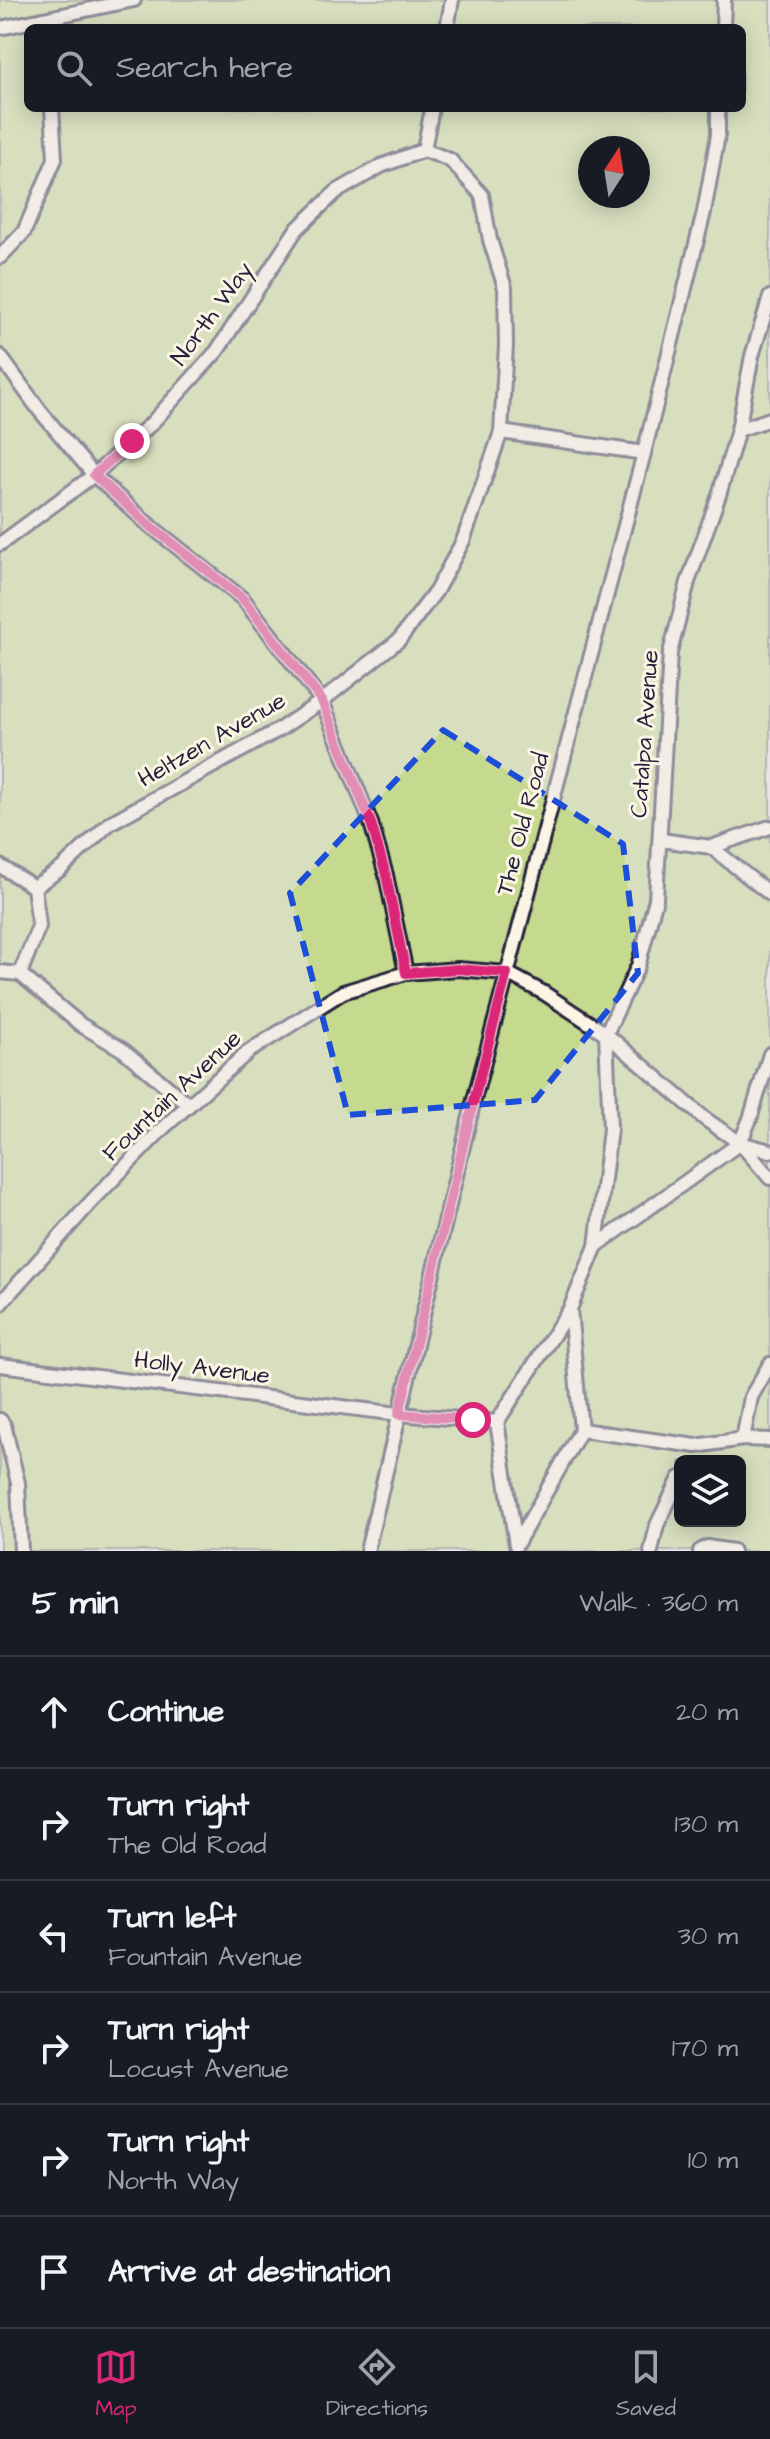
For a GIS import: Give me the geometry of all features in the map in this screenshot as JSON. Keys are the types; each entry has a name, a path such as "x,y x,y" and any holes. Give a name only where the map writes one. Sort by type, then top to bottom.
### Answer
{"lane":[{"path":"40,24 134,0"},
{"path":"448,24 452,0"},
{"path":"723,24 724,0"},
{"path":"0,28 24,26"},
{"path":"0,257 24,232 55,159 52,112"},
{"path":"424,150 431,112"},
{"name":"The Old Road","path":"367,1551 474,1100 644,453 707,198 718,135 718,112"},
{"name":"Heltzen Avenue","path":"34,887 61,869 110,823 280,729 322,701 399,640 436,591 463,541 501,432 506,345 505,288 490,240 482,195 450,160 424,150"},
{"name":"North Way","path":"0,544 94,475 151,424 217,351 296,230 336,192 381,166 424,150"},
{"name":"Catalpa Avenue","path":"606,1034 638,966 656,899 670,653 688,582 738,430 752,356 770,297"},
{"path":"0,356 40,411 94,475 148,524 243,599 322,701 371,823 386,875 406,973"},
{"path":"738,430 770,419"},
{"path":"501,432 644,453"},
{"path":"661,840 711,847 770,827"},
{"path":"711,847 770,894"},
{"path":"0,866 34,887 39,926 20,974"},
{"name":"Fountain Avenue","path":"0,1304 91,1202 189,1105 248,1052 343,992 406,973 458,969 507,973 544,993 606,1034 705,1119 740,1143 770,1178"},
{"path":"0,972 20,974 81,1025 123,1050 189,1105"},
{"path":"516,1548 497,1422 570,1309 596,1246 610,1129 606,1034"},
{"path":"596,1246 740,1143 770,1054"},
{"path":"740,1143 770,1151"},
{"path":"516,1548 581,1430 570,1309"},
{"path":"743,1439 751,1397 770,1364"},
{"name":"Holly Avenue","path":"0,1365 399,1414 497,1422"},
{"path":"0,1420 4,1425 18,1483 21,1551"},
{"path":"581,1430 696,1446 743,1439 770,1440"},
{"path":"692,1455 696,1446"},
{"path":"651,1551 657,1525 674,1490"},
{"path":"700,1551 707,1547 733,1551"}],"highlighted area":[{"path":"443,730 623,844 638,973 535,1100 348,1115 290,893"}],"green space":[{"path":"0,0 770,0 770,1551 0,1551"}],"route":[{"path":"132,441 94,475 148,524 243,599 322,701 371,823 386,875 406,973 458,969 507,973 399,1414 473,1420"}]}
